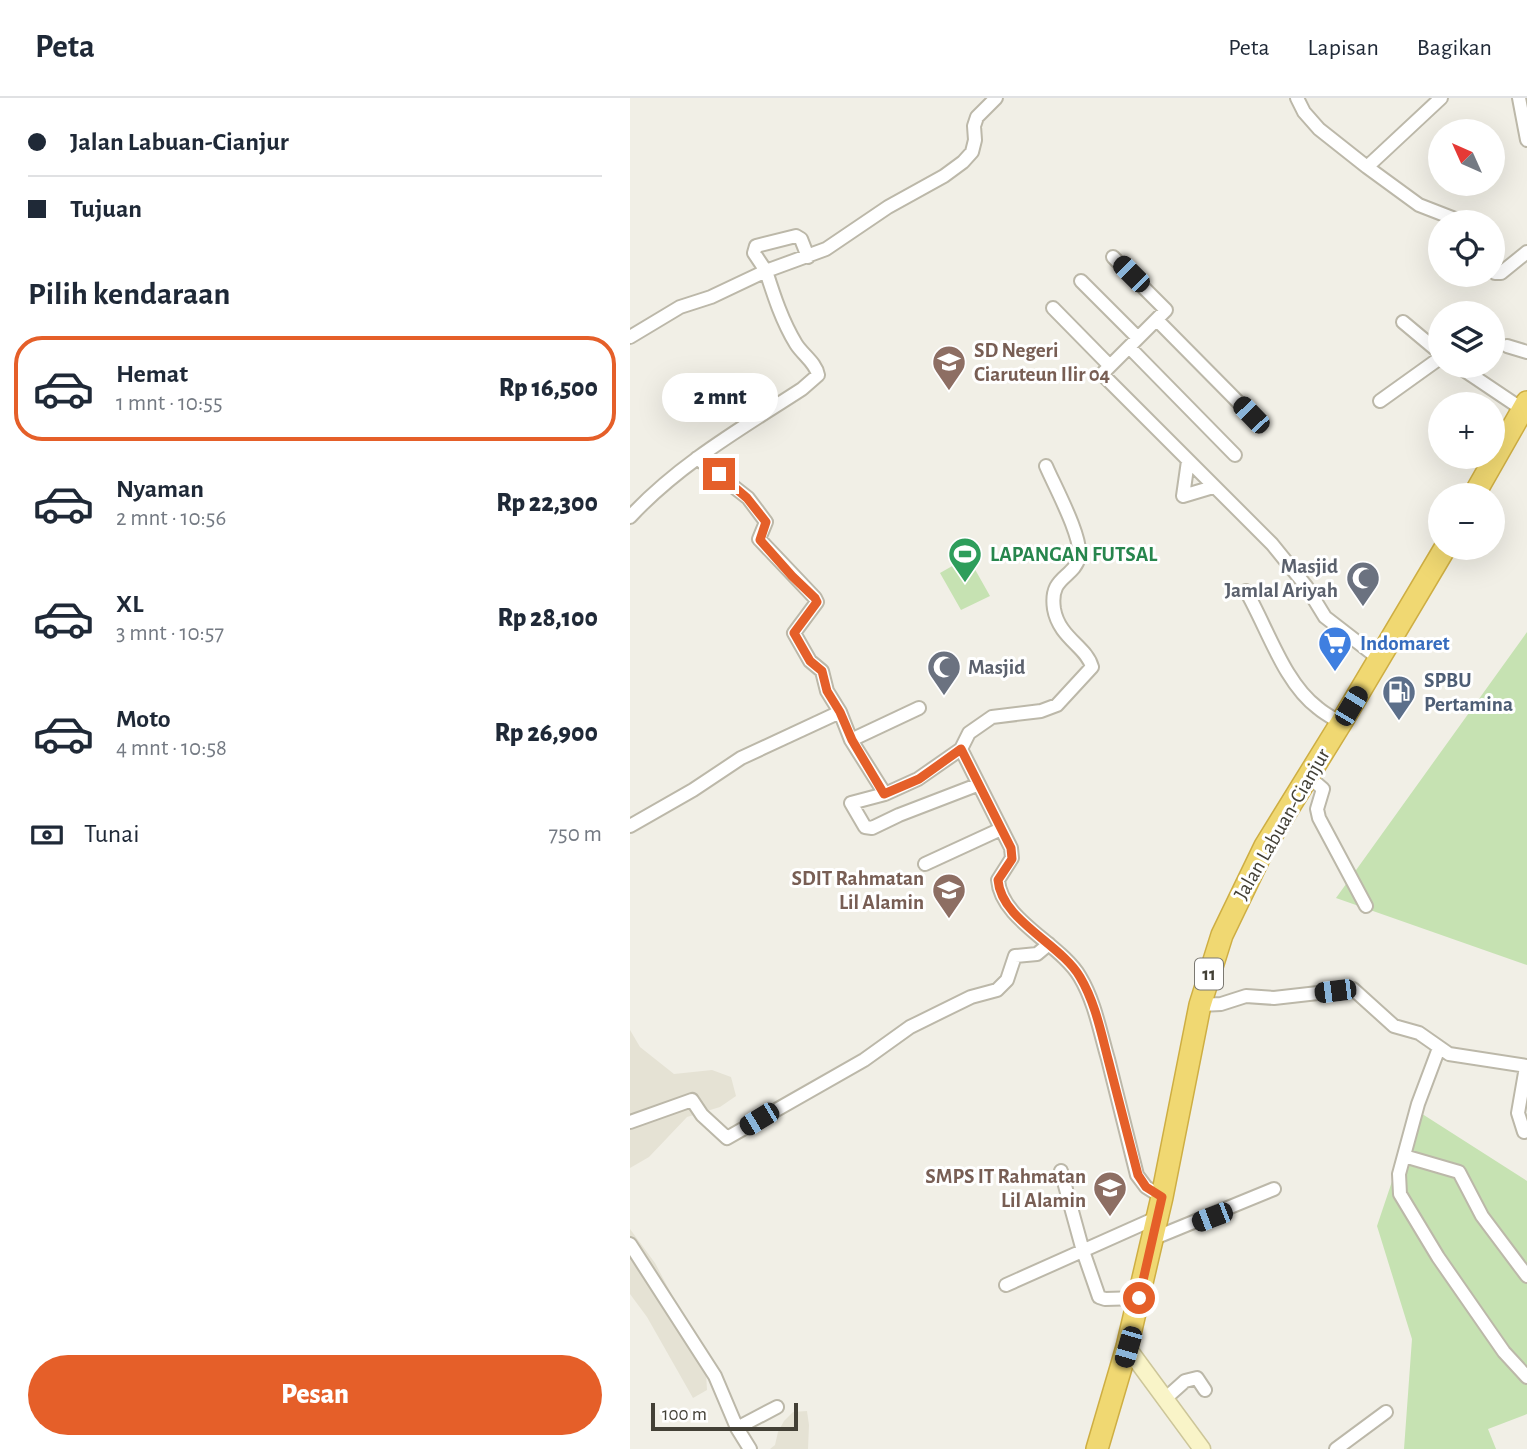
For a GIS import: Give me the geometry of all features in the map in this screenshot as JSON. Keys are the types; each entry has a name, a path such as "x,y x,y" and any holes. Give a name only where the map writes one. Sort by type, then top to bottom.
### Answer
{"highway":[{"path":"1481,483 1525,405"},
{"name":"Jalan Labuan-Cianjur","path":"1100,1447 1128,1347 1162,1197 1200,1005 1222,935 1265,846 1438,560"}],"street":[{"path":"630,337 680,307 826,249 888,206 944,176 972,152 977,117 996,98"},
{"path":"1297,98 1304,112 1319,129 1419,205 1432,210"},
{"path":"1367,167 1441,98"},
{"path":"1518,98 1527,141"},
{"path":"630,517 647,499 697,458 818,376 815,366 797,345 783,320 765,271 754,253 756,246 796,236 808,257"},
{"path":"1505,270 1527,253"},
{"path":"1113,257 1166,310 1102,374 1272,544 1306,586 1325,618 1378,659"},
{"path":"1081,281 1133,343 1235,455"},
{"path":"1053,308 1110,366"},
{"path":"1157,320 1251,415"},
{"path":"1403,322 1428,345"},
{"path":"1507,346 1527,352"},
{"path":"1380,401 1428,365"},
{"path":"1479,378 1525,405"},
{"path":"697,458 747,498 766,522 760,540 815,598 817,602 794,633 810,661 822,671 827,691 884,794"},
{"path":"1188,461 1183,496 1213,487"},
{"path":"978,785 872,828 865,827 852,803 884,794 919,779 961,749 970,733 992,717 1041,711 1057,705 1092,667 1090,658 1070,641 1061,628 1054,608 1056,585 1077,562 1079,542 1046,466"},
{"path":"1246,591 1275,651 1295,682 1316,707 1341,723"},
{"path":"852,740 919,708"},
{"path":"630,827 741,758 840,712"},
{"path":"961,749 1011,848 1012,859 998,880 999,890 1022,920 1073,967 1086,989 1098,1020 1138,1175 1146,1187 1162,1197"},
{"path":"1308,776 1323,789 1317,809 1319,818 1366,906"},
{"path":"925,864 1001,829"},
{"path":"630,1122 692,1100 702,1115 727,1138 864,1060 911,1027 971,997 998,990 1007,980 1014,956 1037,954 1049,944"},
{"path":"1200,1005 1221,1004 1246,996 1274,998 1353,989 1394,1026 1419,1032 1439,1048 1461,1058 1527,1067 1518,1114 1524,1132"},
{"path":"1439,1048 1418,1104 1399,1182 1405,1204 1438,1257 1504,1352 1527,1377"},
{"path":"1404,1156 1460,1172 1482,1216 1527,1276"},
{"path":"1061,1171 1083,1251 1100,1298 1139,1298"},
{"path":"1006,1285 1083,1251 1274,1189"},
{"path":"630,1244 715,1376 737,1428 750,1449"},
{"path":"1128,1347 1202,1449"},
{"path":"1166,1398 1185,1381 1197,1378 1205,1390"},
{"path":"737,1428 777,1407"},
{"path":"1336,1449 1386,1412"}],"shaded area":[{"path":"630,1030 640,1047 674,1074 712,1070 731,1077 736,1096 720,1107 687,1117 649,1157 630,1168"},
{"path":"630,1229 655,1263 683,1316 706,1372 707,1390 693,1398 647,1317 630,1294"},
{"path":"807,1411 808,1449 770,1449 775,1445 784,1421 793,1412"}],"green space":[{"name":"LAPANGAN FUTSAL","path":"968,557 990,596 961,610 940,573"},
{"path":"1527,632 1527,965 1336,898"},
{"path":"1416,1110 1527,1181 1527,1414 1488,1429 1496,1449 1404,1449 1412,1339 1377,1226"}],"place":[{"name":"SD Negeri Ciaruteun Ilir 04","path":"949,392"},
{"name":"LAPANGAN FUTSAL","path":"965,584"},
{"name":"Masjid Jamlal Ariyah","path":"1363,608"},
{"name":"Indomaret","path":"1335,673"},
{"name":"Masjid","path":"944,697"},
{"name":"SPBU Pertamina","path":"1399,722"},
{"name":"SDIT Rahmatan Lil Alamin","path":"949,920"},
{"name":"SMPS IT Rahmatan Lil Alamin","path":"1110,1218"}],"route":[{"path":"719,474 747,498 766,522 760,540 770,553 815,598 817,602 794,633 810,661 822,671 827,691 884,794 919,779 961,749 1011,848 1012,859 998,880 1002,896 1022,920 1062,955 1081,979 1098,1020 1138,1175 1146,1187 1162,1197 1139,1298"}]}
